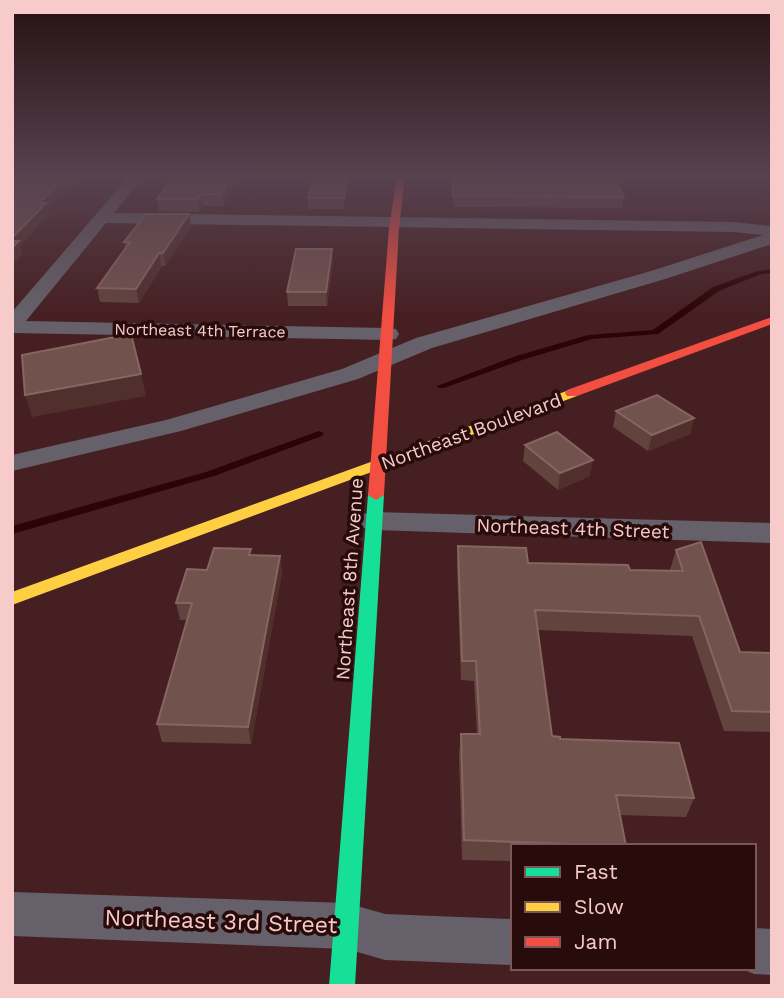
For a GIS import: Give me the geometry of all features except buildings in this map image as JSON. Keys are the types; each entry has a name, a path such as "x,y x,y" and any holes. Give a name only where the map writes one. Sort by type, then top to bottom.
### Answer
{"street":[{"path":"12,326 99,223"},
{"name":"Northeast 8th Avenue","path":"342,986 395,223"},
{"path":"484,223 734,227 772,231"},
{"path":"12,463 172,426 350,374 424,343 659,275 772,238"},
{"name":"Northeast Boulevard","path":"12,599 772,320"},
{"name":"Northeast 4th Terrace","path":"12,326 388,334"},
{"name":"Northeast 4th Street","path":"374,521 772,533"},
{"name":"Northeast 3rd Street","path":"12,914 347,926 385,937 511,942"}],"waterway":[{"path":"441,386 519,358 591,337 655,332 716,289 760,272 772,271"},
{"path":"12,530 210,474 319,434"}],"traffic: fast":[{"path":"342,986 376,495"}],"traffic: slow":[{"path":"12,599 572,393"}],"traffic: jam":[{"path":"376,495 395,223"},
{"path":"572,393 772,320"}]}
